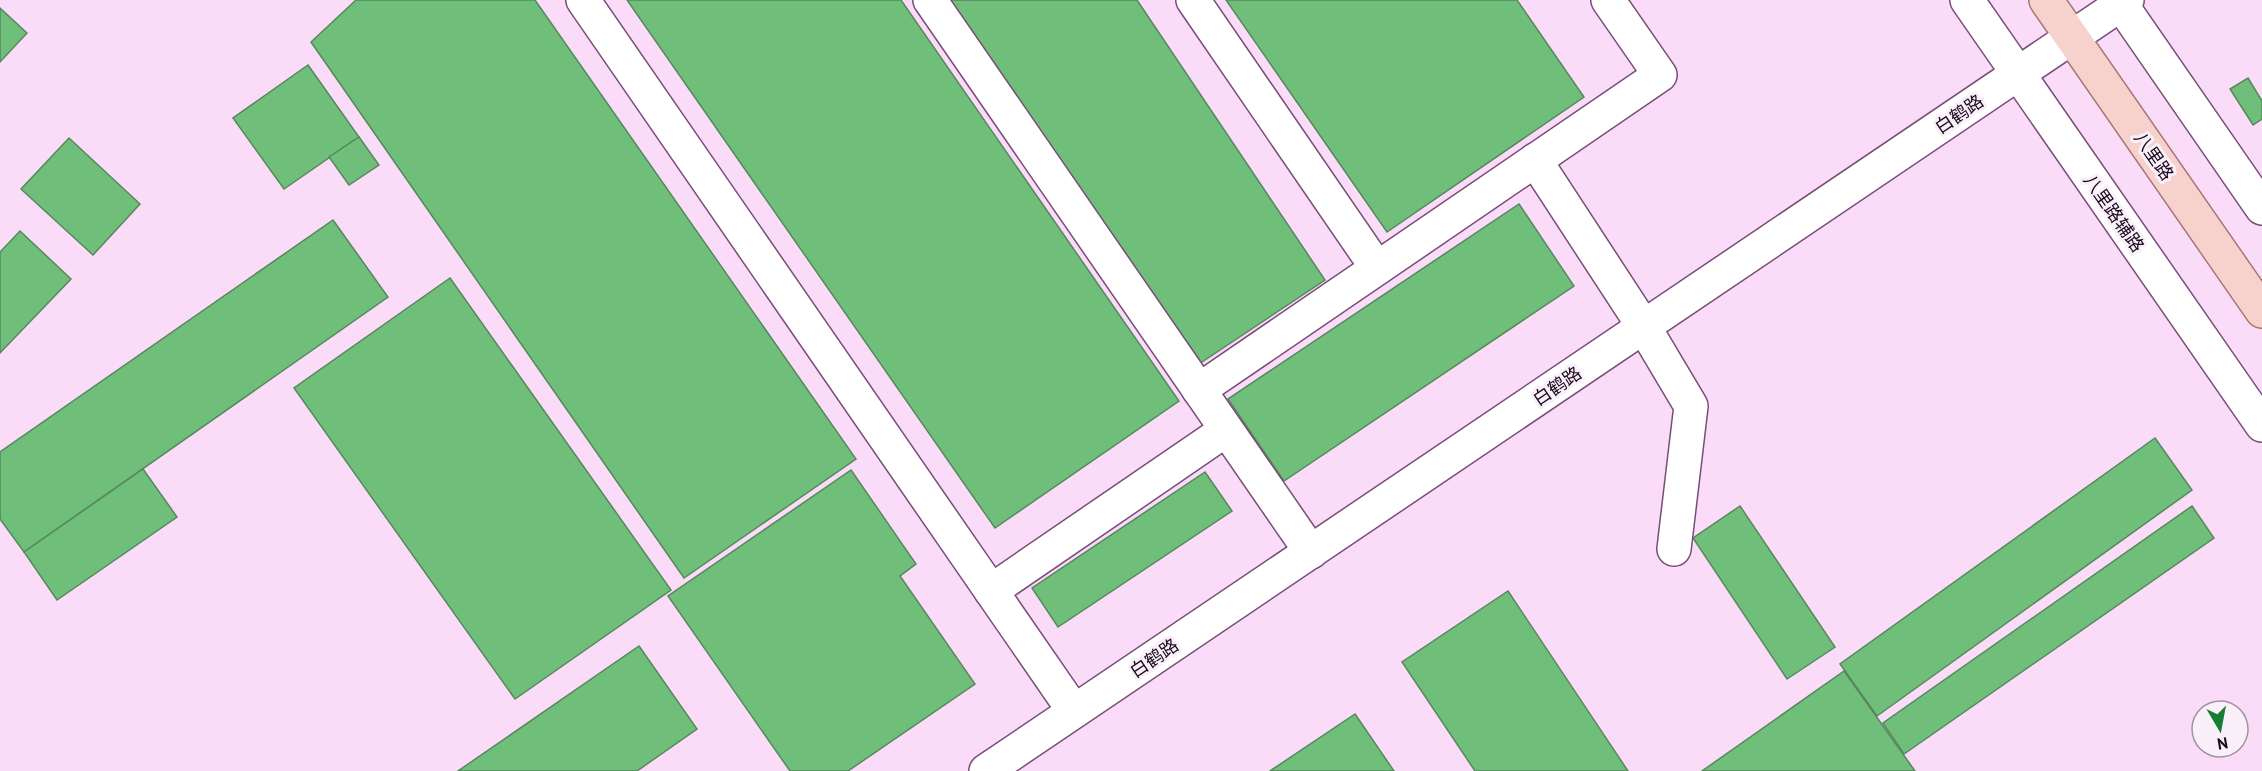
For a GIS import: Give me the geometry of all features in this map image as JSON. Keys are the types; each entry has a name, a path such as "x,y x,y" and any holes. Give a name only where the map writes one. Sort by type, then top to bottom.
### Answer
{"main road":[{"name":"八里路","path":"2046,0 2262,311"}],"street":[{"path":"584,0 1074,711"},
{"path":"930,0 1311,552"},
{"path":"1192,0 1377,268"},
{"path":"1199,390 1660,75 1608,0"},
{"name":"八里路辅路","path":"1967,0 2262,425"},
{"path":"2122,1 2262,208"},
{"name":"白鹤路","path":"986,771 2018,74 2122,1"},
{"path":"1535,160 1644,327 1691,406 1674,549"},
{"path":"991,591 1226,430"}],"building":[{"path":"356,0 535,0 856,459 684,578 311,42"},
{"path":"627,0 901,0 1179,401 995,528"},
{"path":"946,0 1137,0 1325,280 1193,368"},
{"path":"1226,0 1517,0 1584,97 1387,232"},
{"path":"0,8 27,33 0,62"},
{"path":"308,65 359,137 284,189 233,118"},
{"path":"2248,78 2262,101 2262,119 2253,125 2230,89"},
{"path":"359,137 379,165 349,185 329,157"},
{"path":"69,138 140,204 93,255 21,189"},
{"path":"1519,204 1574,286 1284,481 1228,399"},
{"path":"333,220 388,297 24,552 0,519 0,452"},
{"path":"20,231 71,279 0,353 0,252"},
{"path":"450,278 671,590 515,699 294,388"},
{"path":"2155,438 2192,490 1877,716 1840,664"},
{"path":"143,469 177,517 57,600 24,552"},
{"path":"851,470 916,564 900,576 975,684 848,771 790,771 668,596"},
{"path":"1205,472 1232,511 1058,627 1032,588"},
{"path":"1740,506 1835,647 1787,679 1693,538"},
{"path":"2192,506 2214,538 1904,754 1883,723"},
{"path":"1508,591 1628,771 1475,771 1402,662"},
{"path":"639,646 697,729 637,771 458,771"},
{"path":"1844,671 1915,771 1702,771"},
{"path":"1355,714 1394,771 1270,771"}]}
